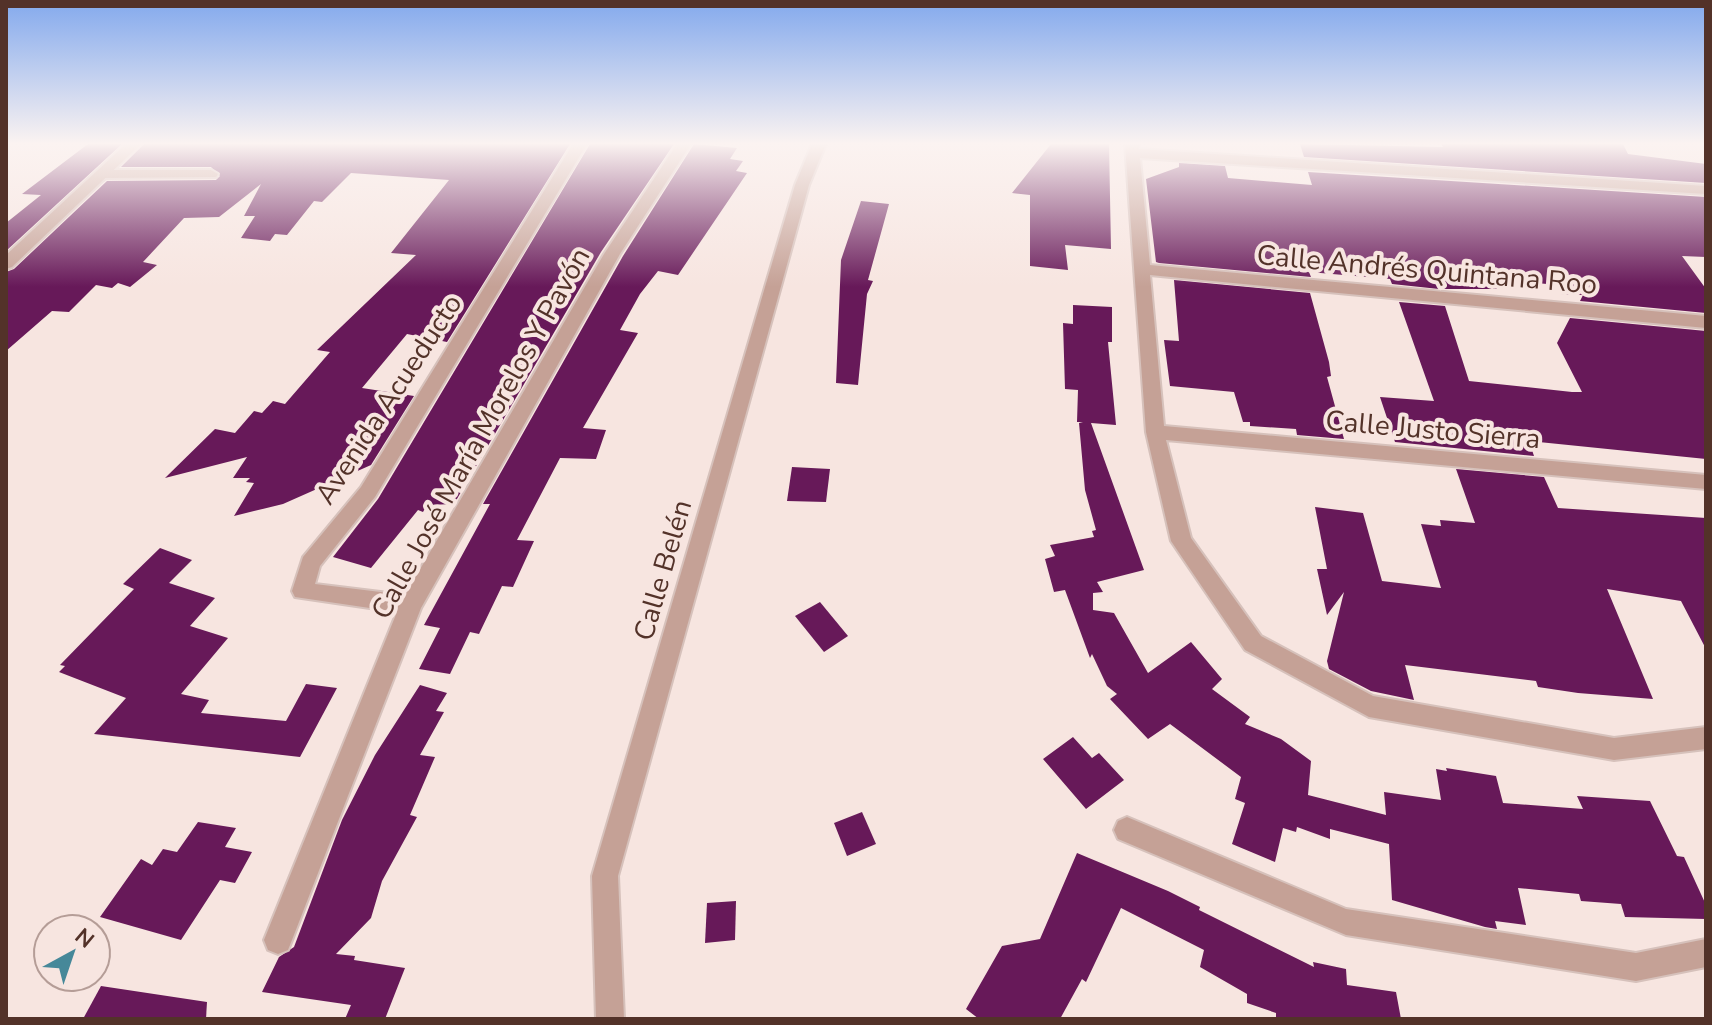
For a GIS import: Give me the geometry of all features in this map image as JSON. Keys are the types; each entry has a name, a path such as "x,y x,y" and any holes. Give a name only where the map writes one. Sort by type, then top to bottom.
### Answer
{"street":[{"path":"6,264 83,192"},
{"name":"Avenida Acueducto","path":"411,605 303,591 310,563 368,492 551,192"},
{"name":"Calle José María Morelos Y Pavón","path":"278,940 411,605 612,254 653,192"},
{"name":"Calle Belén","path":"610,1019 605,876 800,192"},
{"path":"1136,192 1155,432 1181,541 1253,643 1369,706 1614,749 1706,738"},
{"name":"Calle Andrés Quintana Roo","path":"1143,269 1706,322"},
{"name":"Calle Justo Sierra","path":"1155,432 1706,482"},
{"path":"1127,830 1346,922 1636,967 1706,953"}],"building":[{"path":"70,192 6,251 6,223 41,195 22,194"},
{"path":"96,192 251,192 219,217 184,218 143,262 157,265 130,287 118,283 112,288 96,285 69,312 52,311 6,351 6,272 14,269"},
{"path":"257,192 332,192 322,202 314,201 287,235 275,234 270,241 241,238 255,216 244,216"},
{"path":"440,192 540,192 447,342 407,334 362,388 414,396 371,465 283,504 234,516 254,483 246,482 250,478 233,478 247,457 165,478 215,429 235,433 254,411 262,413 273,401 285,404 330,352 317,350 416,255 391,253"},
{"path":"561,192 642,192 601,252 454,504 427,505 423,512 418,510 371,568 333,557 378,499"},
{"path":"664,192 734,192 678,275 658,271 640,294 620,330 638,333 583,428 606,430 596,459 560,458 517,540 534,541 513,587 502,586 479,634 470,632 450,674 419,669 440,628 424,625 490,504 483,504 623,256"},
{"path":"1110,192 1111,249 1065,245 1068,270 1030,266 1030,195 1012,193"},
{"path":"1148,192 1624,192 1706,197 1706,257 1682,256 1706,289 1706,313 1580,301 1583,295 1561,294 1557,285 1496,279 1500,289 1439,289 1392,284 1390,279 1309,272 1311,277 1156,262"},
{"path":"861,201 889,204 868,280 873,281 867,294 858,385 836,383 841,260"},
{"path":"1174,280 1310,293 1329,362 1331,376 1327,377 1344,439 1297,435 1296,429 1250,426 1250,422 1243,422 1234,392 1170,386 1164,340 1179,341"},
{"path":"1399,302 1445,306 1469,381 1572,392 1582,392 1557,343 1570,318 1706,331 1706,459 1529,441 1534,456 1395,442 1380,397 1434,401"},
{"path":"1073,305 1112,307 1112,342 1108,342 1116,425 1091,423 1144,570 1097,582 1103,592 1093,593 1093,610 1114,613 1148,673 1191,642 1222,679 1212,689 1250,717 1245,724 1281,739 1311,761 1308,795 1386,815 1384,792 1441,800 1436,769 1447,771 1446,768 1496,776 1503,803 1583,809 1577,796 1650,801 1677,856 1684,857 1706,905 1706,919 1625,917 1621,904 1581,901 1579,894 1518,888 1526,925 1495,921 1497,929 1392,900 1389,844 1330,829 1330,839 1297,827 1296,832 1283,828 1275,862 1232,844 1245,803 1235,799 1241,777 1170,724 1148,739 1110,699 1117,694 1107,686 1092,654 1090,658 1065,590 1054,592 1045,559 1055,556 1050,545 1094,537 1092,531 1096,530 1085,490 1079,423 1083,422 1077,422 1078,390 1065,389 1063,323 1073,324"},
{"path":"792,467 830,469 826,502 787,501"},
{"path":"1456,469 1544,477 1558,508 1706,518 1706,649 1681,601 1607,589 1653,699 1578,693 1538,687 1536,681 1405,665 1414,700 1371,691 1329,669 1327,661 1344,592 1327,615 1317,569 1327,569 1315,507 1363,513 1382,581 1441,588 1421,524 1441,526 1440,520 1475,523"},
{"path":"160,548 192,560 169,583 215,598 190,626 228,638 181,694 209,700 201,713 286,721 306,684 337,688 300,757 94,734 126,698 59,672 65,666 60,665 134,589 123,584"},
{"path":"820,602 848,636 824,652 795,616"},
{"path":"420,685 447,693 436,711 444,712 420,755 435,757 410,815 417,817 382,881 371,918 336,954 405,968 385,1019 345,1019 351,1005 262,992 279,957 294,947 342,820 375,755"},
{"path":"1073,737 1092,758 1099,753 1124,780 1086,809 1043,759"},
{"path":"862,812 876,844 847,856 834,823"},
{"path":"198,822 236,828 225,847 252,852 235,883 220,880 181,940 112,920 112,913 103,913 141,859 152,865 163,849 177,852"},
{"path":"1077,853 1168,891 1200,907 1199,910 1314,967 1313,962 1346,969 1347,985 1396,992 1401,1019 1276,1019 1276,1013 1247,1003 1247,994 1200,967 1204,950 1121,908 1086,982 1082,979 1060,1019 979,1019 966,1009 1002,946 1040,939"},
{"path":"736,901 735,940 705,943 707,903"},
{"path":"112,988 207,1002 206,1019 83,1019 97,993 112,993"}]}
